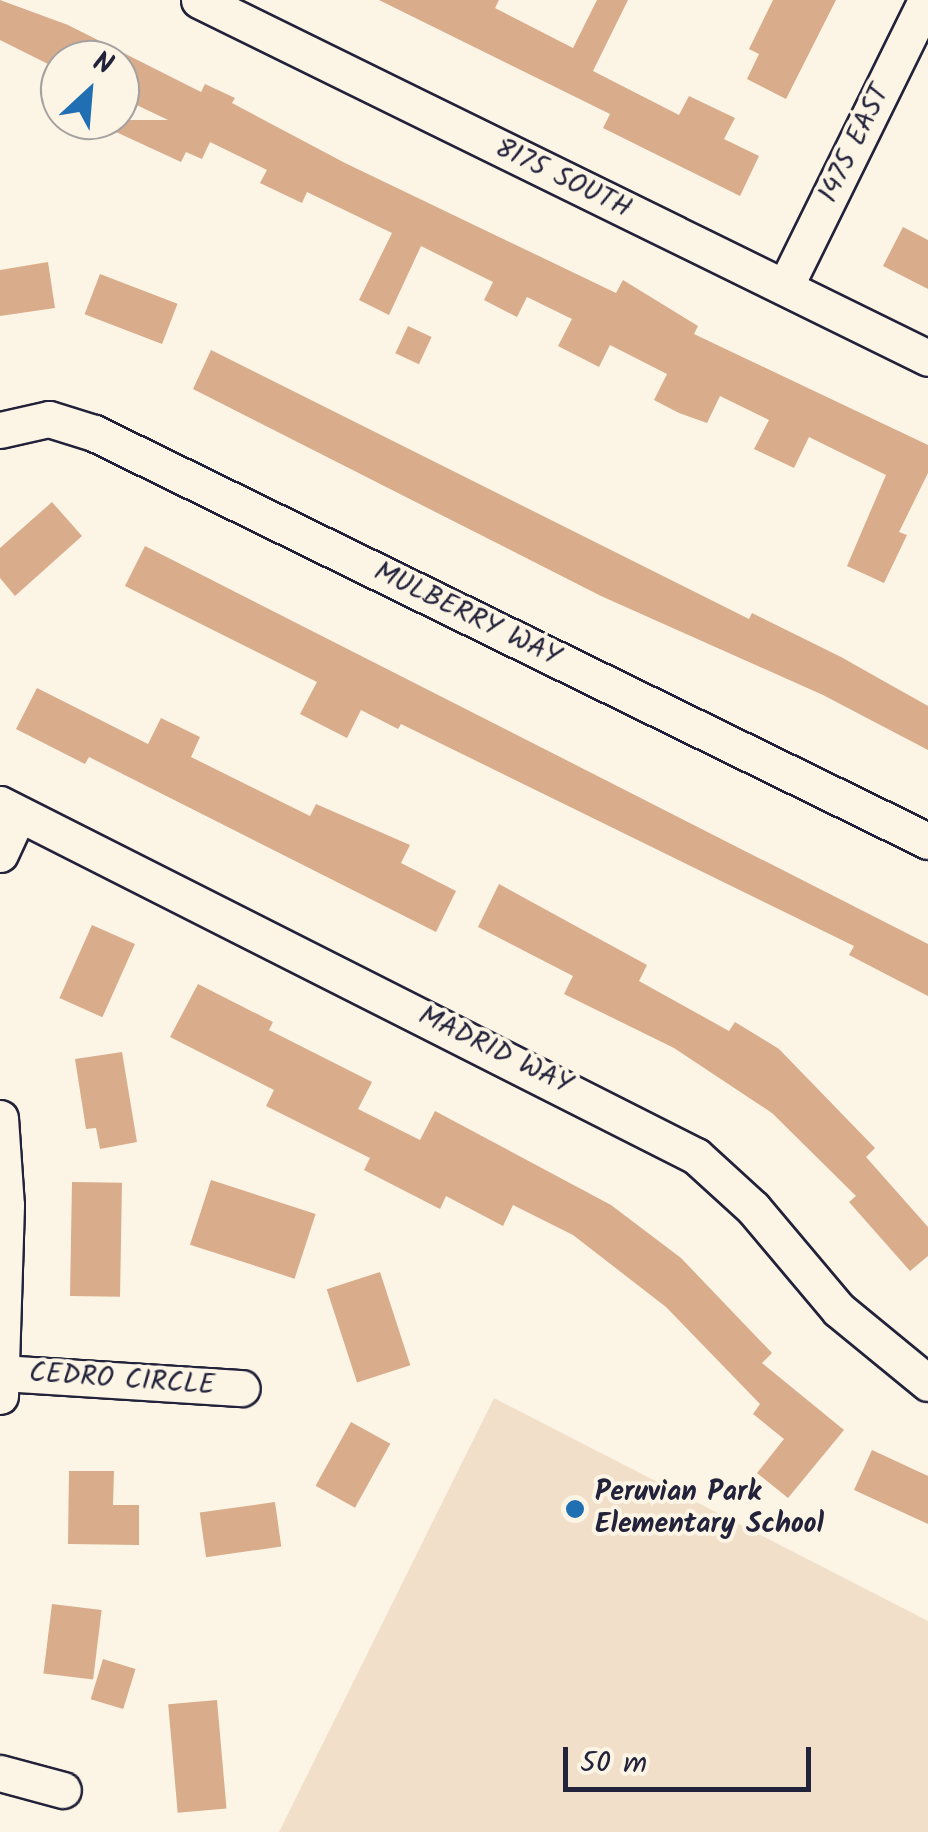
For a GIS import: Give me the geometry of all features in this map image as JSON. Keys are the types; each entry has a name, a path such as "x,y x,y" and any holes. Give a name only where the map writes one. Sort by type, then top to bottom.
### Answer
{"street":[{"name":"8175 SOUTH","path":"199,0 928,358"},
{"name":"1475 EAST","path":"785,288 926,0"},
{"name":"MULBERRY WAY","path":"0,430 49,419 94,433 928,841"},
{"path":"0,854 9,810"},
{"name":"MADRID WAY","path":"9,810 630,1117 696,1156 753,1208 850,1321 928,1383"},
{"path":"0,1118 6,1205 1,1385"},
{"name":"CEDRO CIRCLE","path":"1,1385 242,1388"},
{"path":"0,1774 63,1790"}],"shaded area":[{"name":"Peruvian Park Elementary School","path":"494,1398 928,1621 928,1832 279,1832"}],"building":[{"path":"0,0 98,40 40,40 40,60 0,40"},
{"path":"379,0 499,0 495,8 573,48 597,0 628,0 593,71 679,115 689,96 735,118 724,139 759,156 740,196 603,128 610,114"},
{"path":"773,0 836,0 786,99 747,79 759,54 749,49"},
{"path":"140,61 201,92 205,84 235,98 232,103 345,163 616,293 623,280 698,326 694,334 928,445 928,473 899,532 907,535 884,583 847,566 886,475 809,437 794,468 754,449 769,420 720,396 707,423 679,413 654,400 667,374 610,345 599,367 558,346 572,319 527,297 517,317 484,300 493,282 421,246 389,315 359,300 392,233 307,192 302,203 260,183 267,170 210,142 202,159 186,152 181,162 133,140 140,140 140,120 168,120 140,107"},
{"path":"903,227 928,240 928,289 883,266"},
{"path":"48,262 55,308 0,316 0,270"},
{"path":"100,274 177,304 162,344 85,314"},
{"path":"408,326 432,337 419,364 395,353"},
{"path":"211,350 749,619 752,613 841,657 928,706 928,750 823,695 601,596 193,389"},
{"path":"52,502 82,536 15,596 0,578 0,548"},
{"path":"145,546 928,944 928,996 849,955 854,946 401,724 398,729 361,710 347,738 300,714 317,682 125,586"},
{"path":"37,688 148,744 161,718 200,737 191,757 310,816 316,804 410,845 401,863 456,891 436,932 89,757 85,764 16,729"},
{"path":"499,884 647,965 639,981 729,1031 735,1022 779,1049 875,1148 866,1157 928,1227 928,1256 910,1271 849,1202 856,1196 772,1113 674,1048 564,994 573,976 478,927"},
{"path":"92,925 135,944 102,1017 59,998"},
{"path":"198,984 273,1022 269,1030 372,1082 358,1109 420,1140 435,1111 611,1205 681,1258 772,1353 762,1363 844,1430 788,1498 757,1473 784,1439 753,1414 760,1404 666,1307 573,1235 513,1205 503,1226 446,1196 440,1209 364,1170 370,1158 266,1106 274,1090 170,1037"},
{"path":"122,1052 137,1142 100,1149 96,1128 86,1129 75,1059"},
{"path":"211,1180 316,1214 295,1279 190,1245"},
{"path":"72,1182 122,1183 120,1297 70,1296"},
{"path":"380,1272 410,1365 357,1383 327,1289"},
{"path":"351,1422 390,1444 355,1508 316,1486"},
{"path":"872,1450 928,1476 928,1524 854,1490"},
{"path":"69,1471 114,1471 113,1505 139,1505 139,1545 68,1544"},
{"path":"275,1502 281,1547 206,1557 200,1513"},
{"path":"52,1604 102,1610 93,1680 43,1673"},
{"path":"103,1659 136,1669 123,1709 91,1699"},
{"path":"217,1700 226,1809 178,1813 168,1704"}],"place":[{"name":"Peruvian Park Elementary School","path":"575,1509"}]}
